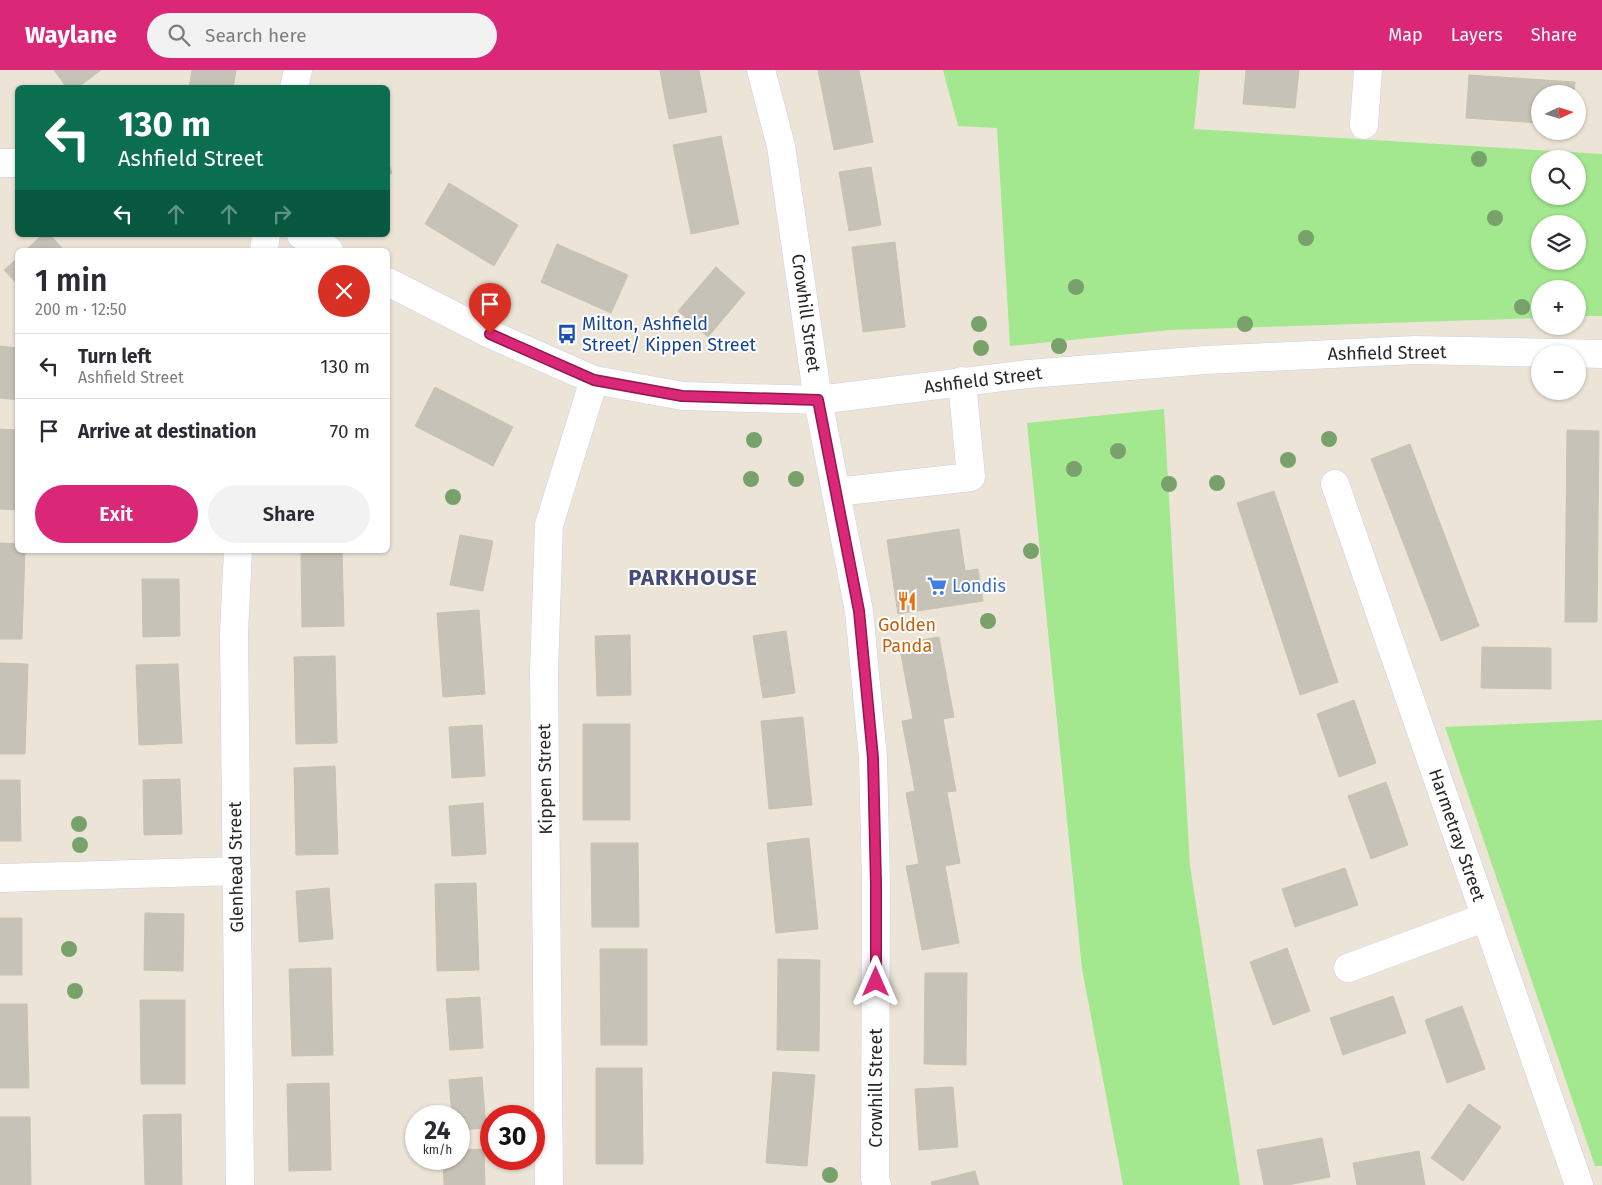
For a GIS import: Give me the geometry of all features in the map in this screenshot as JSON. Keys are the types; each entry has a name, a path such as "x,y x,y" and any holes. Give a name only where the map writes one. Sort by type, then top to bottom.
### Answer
{"street":[{"path":"295,85 298,70"},
{"name":"Crowhill Street","path":"761,70 781,146 818,400 859,611 873,758 876,884 876,1183"},
{"path":"1364,125 1368,70"},
{"path":"0,163 15,163"},
{"path":"305,237 325,248"},
{"name":"Ashfield Street","path":"390,283 490,334 594,380 682,396 818,400 1028,374 1173,362 1414,350 1602,354"},
{"name":"Kippen Street","path":"549,1185 544,671 549,525 594,380"},
{"path":"836,492 971,476 962,381"},
{"name":"Harmetray Street","path":"1335,484 1579,1185"},
{"name":"Glenhead Street","path":"238,553 234,633 240,1185"},
{"path":"0,878 236,871"},
{"path":"1348,968 1486,916"}],"green space":[{"path":"943,70 1200,70 1194,129 1537,150 1531,150 1531,205 1586,205 1586,153 1602,154 1602,316 1586,316 1586,280 1531,280 1531,318 1170,330 1010,346 997,128 958,126"},
{"path":"1164,409 1190,866 1240,1185 1123,1185 1082,969 1027,423"},
{"path":"1602,720 1602,1166 1595,1166 1445,727"}],"building":[{"path":"54,70 101,70 81,85 65,85"},
{"path":"192,70 236,70 234,85 190,85"},
{"path":"660,70 699,70 701,81 663,88"},
{"path":"818,70 859,70 873,142 834,150"},
{"path":"1246,70 1299,70 1295,108 1243,104"},
{"path":"1469,75 1575,82 1575,85 1531,85 1531,122 1466,118"},
{"path":"701,81 707,112 669,119 663,88"},
{"path":"721,136 739,224 691,234 673,145"},
{"path":"871,167 881,225 849,231 839,172"},
{"path":"449,183 518,225 494,266 425,224"},
{"path":"40,237 52,237 62,248 28,248"},
{"path":"895,242 905,327 863,332 852,247"},
{"path":"557,244 628,275 611,313 541,282"},
{"path":"15,261 15,282 4,270"},
{"path":"716,267 745,293 708,337 678,311"},
{"path":"0,346 15,348 15,400 0,398"},
{"path":"435,387 513,427 493,466 415,426"},
{"path":"0,429 15,430 15,510 0,509"},
{"path":"1567,430 1599,431 1597,622 1565,622"},
{"path":"1410,444 1479,626 1441,641 1371,459"},
{"path":"1274,491 1338,682 1300,695 1237,503"},
{"name":"Londis","path":"959,529 965,571 978,569 983,601 898,614 887,540"},
{"path":"460,535 493,541 483,591 450,585"},
{"path":"0,543 15,544 15,553 25,553 22,639 0,639"},
{"path":"301,553 342,553 344,626 302,627"},
{"path":"142,579 179,579 180,636 143,637"},
{"path":"479,610 485,694 443,697 437,613"},
{"path":"786,631 795,693 763,698 753,636"},
{"path":"630,635 631,695 597,696 595,636"},
{"path":"939,637 954,717 943,719 956,791 947,792 960,863 945,866 959,943 922,950 906,866 919,864 906,793 915,791 902,721 913,719 899,644"},
{"path":"1482,647 1551,648 1551,689 1481,688"},
{"path":"335,656 337,743 296,744 294,657"},
{"path":"0,663 28,664 25,754 0,754"},
{"path":"178,664 182,743 139,745 136,665"},
{"path":"1354,700 1376,763 1339,777 1317,714"},
{"path":"803,717 812,805 769,809 761,721"},
{"path":"583,724 630,724 630,820 583,820"},
{"path":"482,725 485,776 452,778 449,727"},
{"path":"335,766 338,854 296,855 294,768"},
{"path":"180,779 182,834 144,835 143,780"},
{"path":"0,780 20,780 21,841 0,841"},
{"path":"1386,782 1408,845 1371,859 1348,796"},
{"path":"483,803 486,854 452,856 449,806"},
{"path":"809,838 818,929 776,933 767,843"},
{"path":"591,843 638,843 639,927 592,927"},
{"path":"1345,868 1358,905 1295,927 1282,889"},
{"path":"476,883 479,970 437,971 435,884"},
{"path":"329,888 333,939 299,942 296,891"},
{"path":"145,913 184,914 183,971 144,970"},
{"path":"0,918 22,918 22,975 0,975"},
{"path":"1287,948 1310,1011 1273,1025 1250,962"},
{"path":"600,949 647,949 647,1045 601,1045"},
{"path":"778,959 820,960 819,1051 777,1050"},
{"path":"331,968 333,1055 292,1056 289,969"},
{"path":"925,973 967,973 966,1065 924,1064"},
{"path":"1393,996 1406,1033 1343,1055 1330,1018"},
{"path":"480,997 483,1048 450,1050 446,999"},
{"path":"140,1000 185,1000 185,1084 141,1084"},
{"path":"0,1004 27,1004 29,1088 0,1088"},
{"path":"1462,1006 1485,1069 1447,1083 1425,1020"},
{"path":"596,1068 642,1068 643,1164 596,1164"},
{"path":"773,1072 815,1075 807,1166 766,1163"},
{"path":"482,1077 484,1105 480,1105 480,1128 470,1129 470,1105 451,1105 449,1080"},
{"path":"329,1083 331,1170 289,1171 287,1084"},
{"path":"953,1087 958,1147 919,1150 915,1089"},
{"path":"1469,1104 1501,1127 1463,1181 1431,1158"},
{"path":"181,1114 182,1185 145,1185 143,1115"},
{"path":"0,1117 30,1117 31,1185 0,1185"},
{"path":"1322,1138 1330,1177 1288,1185 1264,1185 1257,1150"},
{"path":"480,1149 480,1170 485,1170 485,1185 444,1185 443,1170 470,1170 470,1150"},
{"path":"1419,1151 1425,1185 1357,1185 1353,1163"},
{"path":"975,1171 979,1185 932,1185 931,1182"}],"place":[{"name":"Milton, Ashfield Street/ Kippen Street","path":"567,334"},
{"name":"Londis","path":"937,586"},
{"name":"Golden Panda","path":"907,601"}],"district":[{"name":"PARKHOUSE","path":"693,577"}],"route":[{"path":"490,334 594,380 682,396 818,400 859,611 873,758 876,982"}]}
